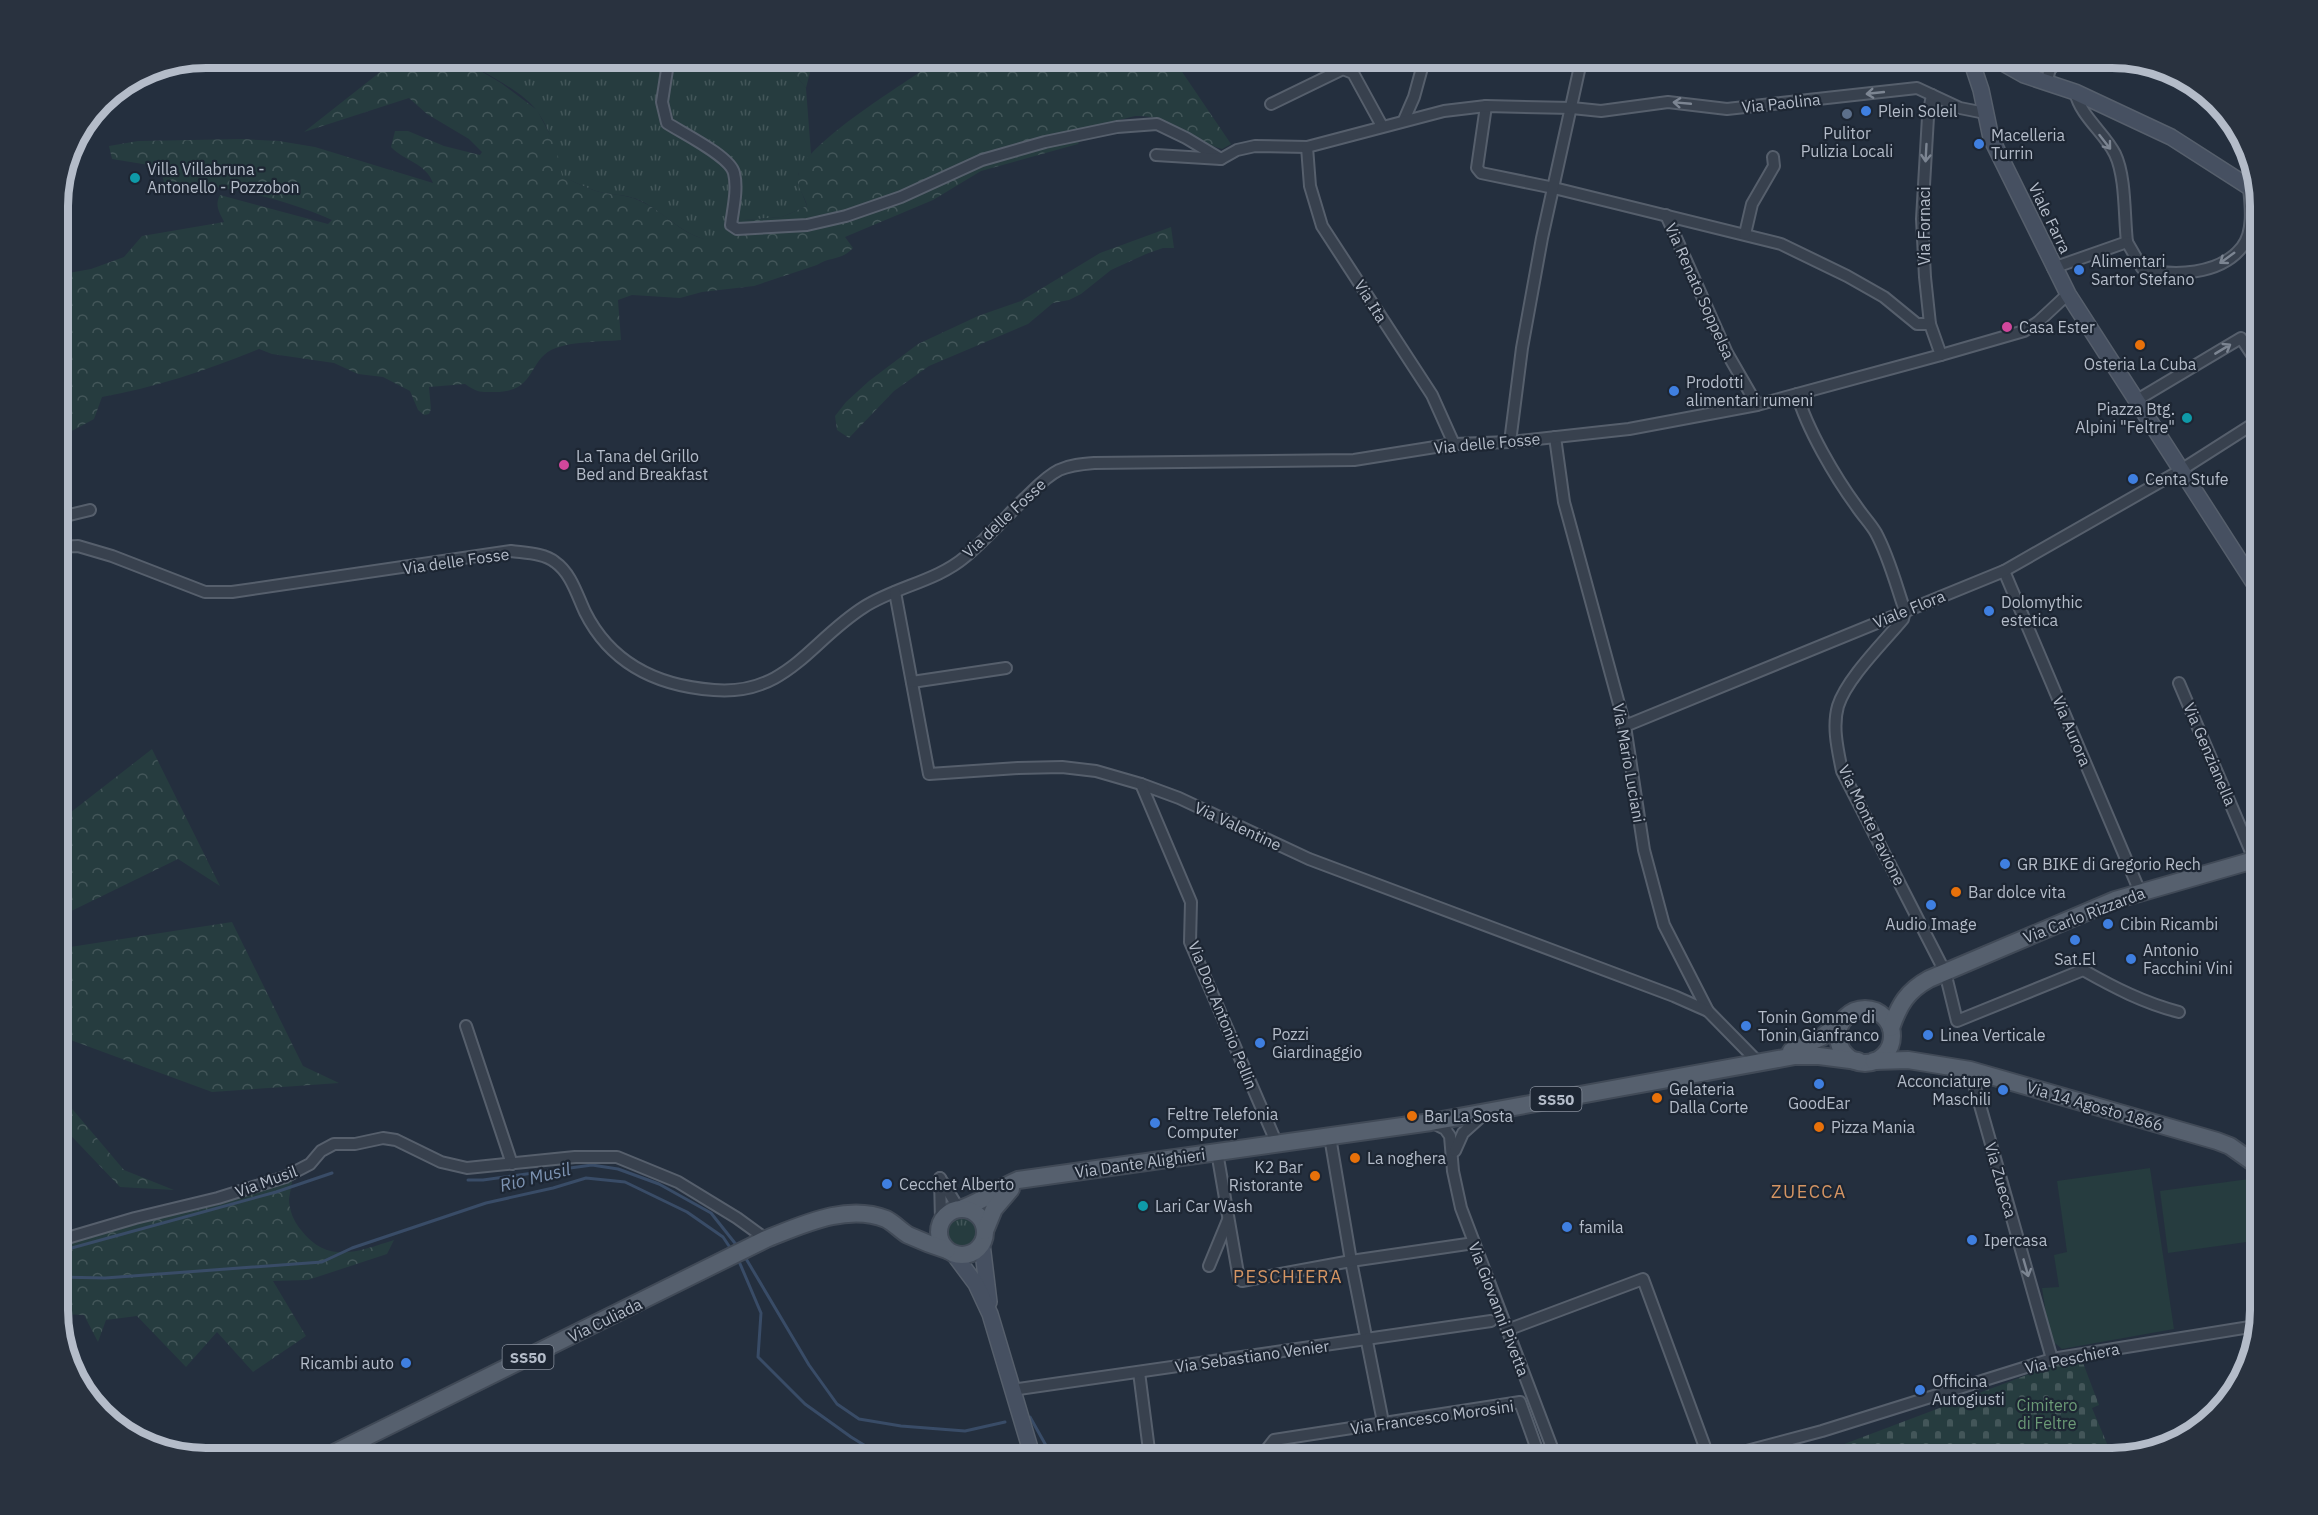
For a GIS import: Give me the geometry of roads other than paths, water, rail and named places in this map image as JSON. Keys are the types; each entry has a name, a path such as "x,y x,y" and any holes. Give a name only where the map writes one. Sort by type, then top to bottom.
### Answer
{"main road":[{"name":"Viale Farra","path":"1973,68 1991,138 2053,268 2250,577"},
{"path":"2012,68 2024,75 2075,93 2170,137 2249,186"},
{"name":"Via Carlo Rizzarda","path":"1868,1009 1885,1003 1910,986 2115,900 2250,861"},
{"name":"Via Carlo Rizzarda","path":"1892,1031 1899,1006 1905,997 1912,989 1929,979"},
{"path":"1868,1009 1885,1017 1892,1031 1888,1051 1866,1061 1844,1052 1839,1036 1844,1020 1851,1014 1868,1009"},
{"name":"Via Dante Alighieri","path":"1758,1062 1809,1044 1822,1037 1851,1014"},
{"name":"Via 14 Agosto 1866","path":"1892,1031 1906,1053 1922,1062"},
{"name":"Via Dante Alighieri","path":"961,1209 980,1202 1018,1180 1431,1122 1807,1055 1866,1061"},
{"name":"Via 14 Agosto 1866","path":"1866,1061 1900,1060 1970,1070 2217,1141 2230,1146 2250,1160"},
{"path":"950,1252 966,1255 972,1253 983,1237 994,1209 1018,1180"},
{"path":"961,1209 978,1216 983,1237 990,1314"},
{"name":"SS50","path":"940,1223 951,1211 961,1209"},
{"name":"Via Culiada","path":"344,1448 760,1242 814,1221 837,1215 866,1215 915,1228 940,1223"},
{"name":"Via Culiada","path":"893,1223 918,1239 950,1252"},
{"path":"940,1223 939,1239 976,1284 990,1314 1030,1448"}],"street":[{"path":"667,68 662,102 667,123 725,159 734,171 732,225 737,229 807,225 846,216 901,197 982,160 1045,142 1117,127 1157,124 1221,159"},
{"path":"1404,120 1414,97 1422,68"},
{"path":"1510,442 1521,348 1542,238 1580,68"},
{"path":"2046,83 2051,68"},
{"path":"1271,104 1343,69 1353,73 1382,126"},
{"name":"Via Paolina","path":"1156,155 1221,159 1237,150 1256,146 1307,150 1404,120 1444,111 1486,106 1600,111 1668,102 1727,109 1917,88 1960,108 1985,113"},
{"path":"2075,93 2081,108 2115,155 2120,176 2127,242 2142,268 2172,273 2198,271 2222,263 2243,246 2250,225"},
{"name":"Via Fornaci","path":"1932,95 1928,117 1922,219 1930,324 1941,355"},
{"name":"Via Renato Soppelsa","path":"1486,106 1477,168 1481,173 1666,215 1727,352 1757,405"},
{"name":"Via Ita","path":"1307,150 1310,186 1322,225 1432,396 1455,444"},
{"path":"1745,234 1752,204 1774,166 1773,157"},
{"path":"1666,215 1791,248 1875,292 1917,324 1930,324"},
{"path":"2053,268 2127,242"},
{"name":"Via delle Fosse","path":"68,546 78,546 112,556 205,592 232,592 511,551 535,554 554,560 568,574 591,623 608,647 633,667 674,685 715,690 753,689 789,670 840,624 865,606 946,569 964,558 1047,477 1070,466 1094,463 1354,460 1455,444 1510,442 1629,429 1757,405 2024,331 2038,322 2068,294"},
{"path":"2137,400 2241,338 2250,352"},
{"path":"1797,394 1812,432 1856,506 1875,530 1884,548 1905,611"},
{"name":"Viale Flora","path":"1625,726 2004,571 2181,470 2250,426"},
{"name":"Via Mario Luciani","path":"1555,437 1564,502 1625,726 1644,850 1664,925 1708,1011 1758,1062"},
{"path":"68,515 90,510"},
{"name":"Via Aurora","path":"2004,571 2140,892"},
{"name":"Via Valentine","path":"895,592 929,774 1062,767 1096,771 1141,784 1179,798 1309,859 1708,1011"},
{"name":"Via Monte Pavione","path":"1905,611 1903,619 1845,689 1838,708 1836,740 1842,771 1945,972"},
{"path":"912,682 1006,668"},
{"name":"Via Genzianella","path":"2179,683 2250,841"},
{"name":"Via Don Antonio Pellin","path":"1141,784 1191,902 1190,942 1277,1144"},
{"path":"1945,972 1957,1021 2083,970 2128,995 2152,1005 2179,1012"},
{"path":"466,1026 512,1164"},
{"name":"Via Zuecca","path":"1970,1070 2052,1359"},
{"path":"1452,1141 1461,1122 1481,1113"},
{"path":"1453,1157 1463,1133 1481,1113"},
{"path":"1431,1122 1444,1129 1452,1141"},
{"path":"1330,1137 1351,1261 1383,1422"},
{"name":"Via Musil","path":"68,1238 135,1218 218,1198 285,1177 310,1164 321,1151 334,1144 355,1144 384,1138 396,1140 441,1162 467,1168 575,1157 617,1157 678,1182 737,1218 760,1242"},
{"name":"Via Giovanni Pivetta","path":"1452,1141 1457,1195 1552,1448"},
{"path":"1217,1152 1239,1279 1242,1281 1351,1261 1474,1243"},
{"path":"940,1223 940,1178 961,1209"},
{"path":"1209,1266 1228,1220"},
{"path":"1507,1330 1642,1278 1705,1448"},
{"name":"Via Sebastiano Venier","path":"1012,1390 1491,1321"},
{"name":"Via Peschiera","path":"1758,1448 1822,1431 2052,1359 2249,1327"},
{"path":"1138,1372 1149,1448"},
{"name":"Via Francesco Morosini","path":"1268,1448 1274,1440 1520,1402 1536,1448"}],"waterway":[{"path":"468,1180 483,1180 592,1165 618,1169 659,1184 711,1213 738,1247"},
{"path":"68,1249 276,1192 332,1173"},
{"name":"Rio Musil","path":"68,1277 105,1278 322,1262 352,1248 486,1203 586,1178 625,1182 687,1212 723,1237 731,1249"},
{"path":"745,1257 809,1365 837,1404 859,1419 901,1426 965,1431 1005,1422"},
{"name":"Rio Musil","path":"738,1259 761,1313 758,1357 805,1404 869,1448"},
{"path":"1030,1417 1047,1448"}],"place":[{"name":"Plein Soleil","path":"1866,111"},
{"name":"Pulitor Pulizia Locali","path":"1847,114"},
{"name":"Macelleria Turrin","path":"1979,144"},
{"name":"Villa Villabruna - Antonello - Pozzobon","path":"135,178"},
{"name":"Alimentari Sartor Stefano","path":"2079,270"},
{"name":"Casa Ester","path":"2007,327"},
{"name":"Osteria La Cuba","path":"2140,345"},
{"name":"Prodotti alimentari rumeni","path":"1674,391"},
{"name":"Piazza Btg. Alpini \"Feltre\"","path":"2187,418"},
{"name":"La Tana del Grillo Bed and Breakfast","path":"564,465"},
{"name":"Centa Stufe","path":"2133,479"},
{"name":"Dolomythic estetica","path":"1989,611"},
{"name":"GR BIKE di Gregorio Rech","path":"2005,864"},
{"name":"Bar dolce vita","path":"1956,892"},
{"name":"Audio Image","path":"1931,905"},
{"name":"Cibin Ricambi","path":"2108,924"},
{"name":"Sat.El","path":"2075,940"},
{"name":"Antonio Facchini Vini","path":"2131,959"},
{"name":"Tonin Gomme di Tonin Gianfranco","path":"1746,1026"},
{"name":"Linea Verticale","path":"1928,1035"},
{"name":"Pozzi Giardinaggio","path":"1260,1043"},
{"name":"GoodEar","path":"1819,1084"},
{"name":"Acconciature Maschili","path":"2003,1090"},
{"name":"Gelateria Dalla Corte","path":"1657,1098"},
{"name":"Bar La Sosta","path":"1412,1116"},
{"name":"Feltre Telefonia Computer","path":"1155,1123"},
{"name":"Pizza Mania","path":"1819,1127"},
{"name":"La noghera","path":"1355,1158"},
{"name":"K2 Bar Ristorante","path":"1315,1176"},
{"name":"Cecchet Alberto","path":"887,1184"},
{"name":"Lari Car Wash","path":"1143,1206"},
{"name":"famila","path":"1567,1227"},
{"name":"Ipercasa","path":"1972,1240"},
{"name":"Ricambi auto","path":"406,1363"},
{"name":"Officina Autogiusti","path":"1920,1390"}],"district":[{"name":"ZUECCA","path":"1809,1191"},
{"name":"PESCHIERA","path":"1288,1276"}],"park label":[{"name":"Cimitero di Feltre","path":"2047,1414"}]}
